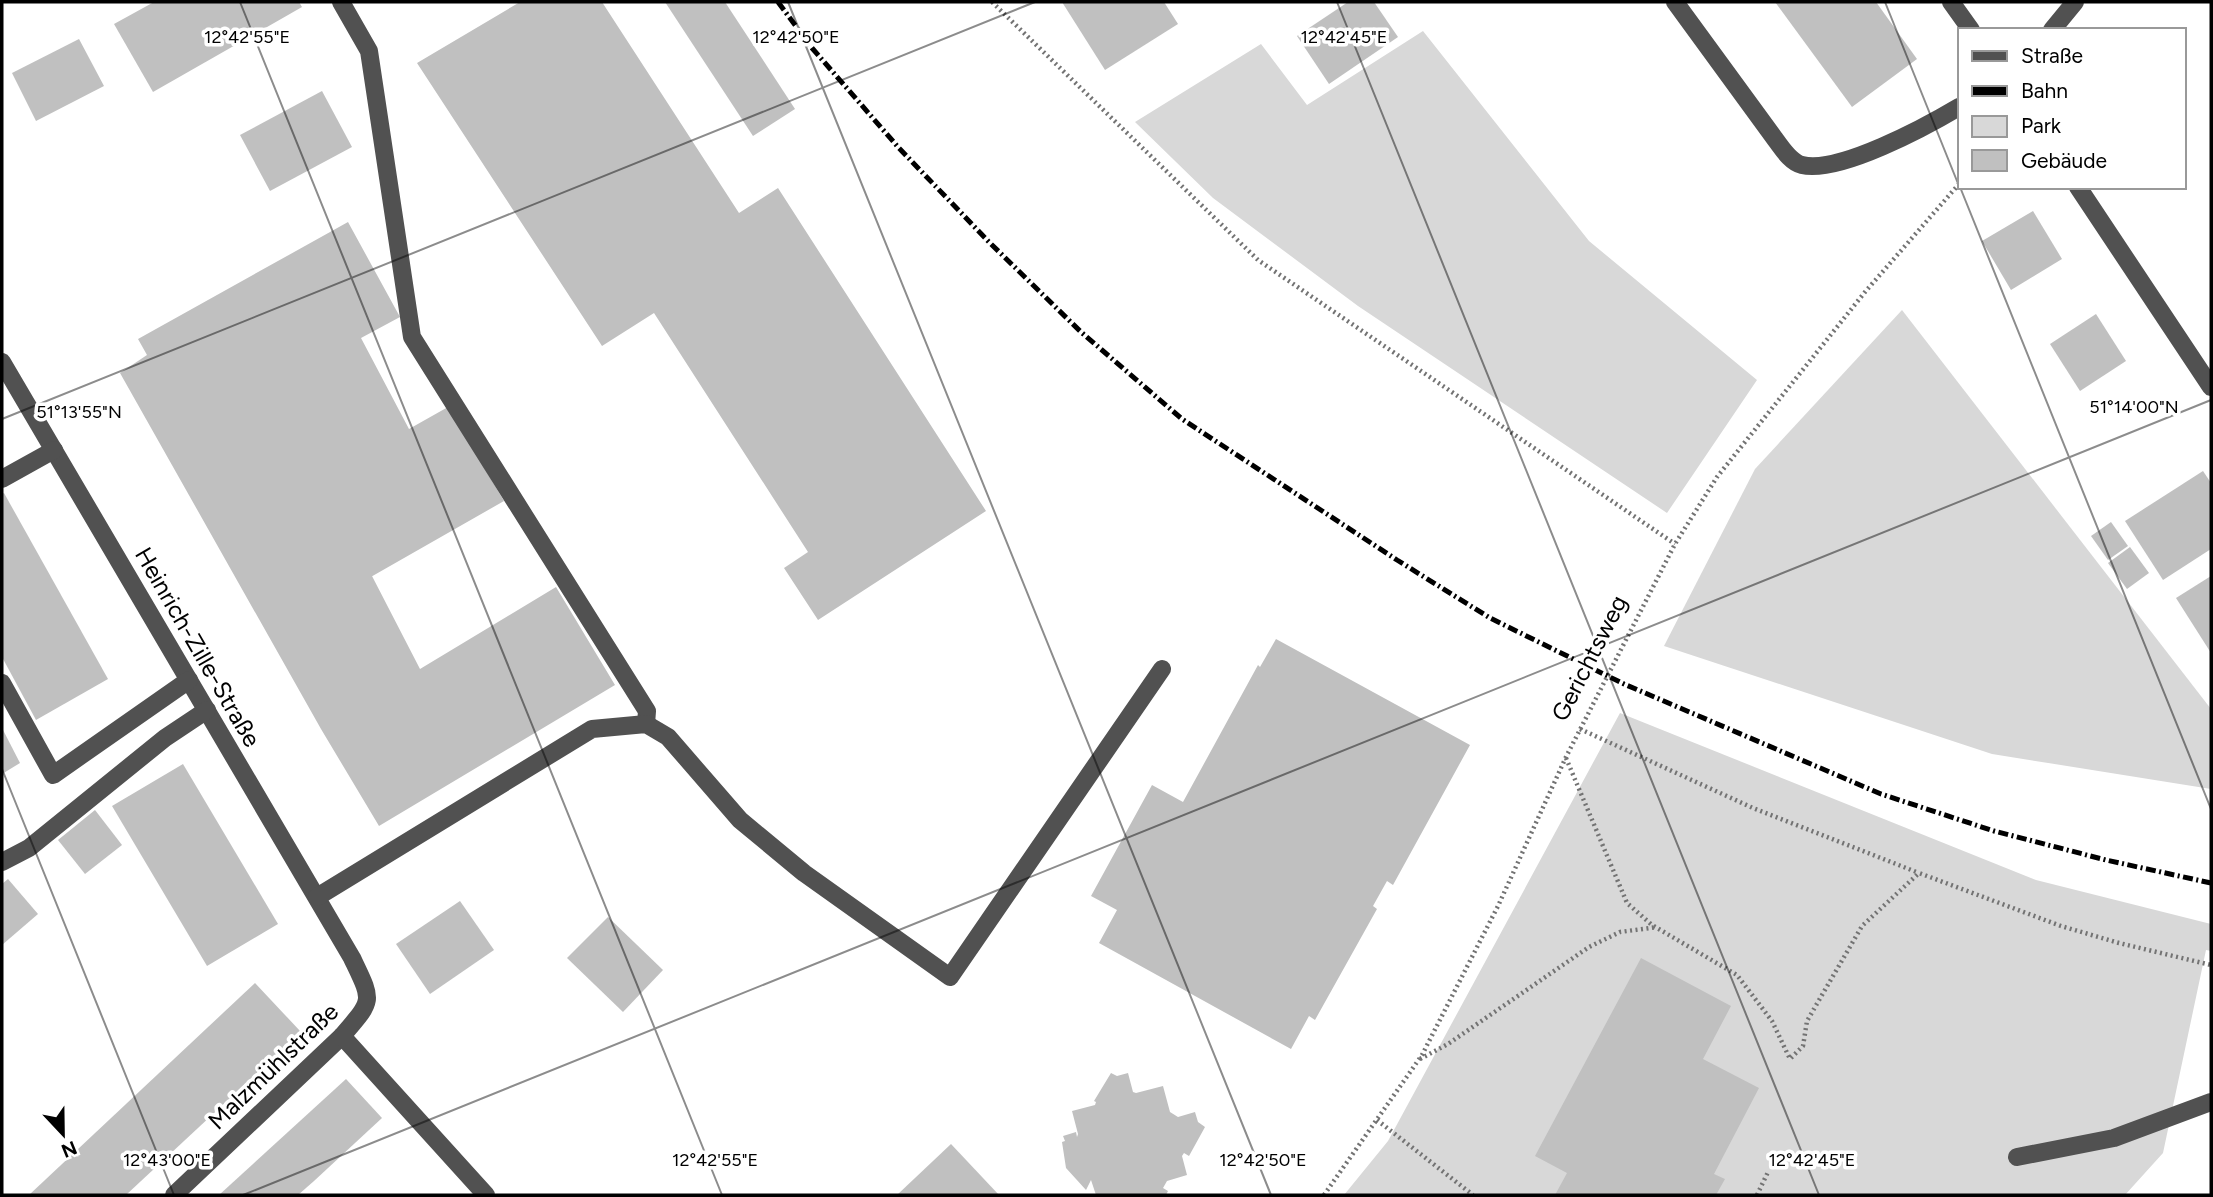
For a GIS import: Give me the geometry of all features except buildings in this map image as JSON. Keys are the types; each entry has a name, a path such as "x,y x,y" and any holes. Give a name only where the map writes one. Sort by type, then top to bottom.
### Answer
{"street":[{"path":"341,2 369,51 412,337 647,711 646,724"},
{"path":"1675,2 1775,139 1789,157 1801,165 1824,164 1859,155 1903,137 1958,108"},
{"path":"1951,2 1970,28"},
{"path":"2054,28 2075,2"},
{"path":"2079,189 2211,387"},
{"name":"Heinrich-Zille-Straße","path":"2,362 352,958"},
{"path":"2,480 54,450"},
{"path":"317,897 592,729 646,724 668,737 740,820 804,873 950,977 1161,669"},
{"path":"2,683 53,775 189,680"},
{"path":"2,862 29,848 166,738 207,710"},
{"name":"Malzmühlstraße","path":"174,1195 342,1036 362,1013 369,1000 352,958"},
{"path":"342,1036 486,1195"},
{"path":"2017,1157 2114,1138 2211,1102"}],"path":[{"path":"992,2 1258,260 1675,544"},
{"name":"Gerichtsweg","path":"1324,1195 1418,1061 1498,906 1580,729 1675,544 1717,477 1865,292 1958,185"},
{"path":"1580,729 1753,808 1919,873 2061,926 2211,965"},
{"path":"1566,757 1627,903 1657,927 1737,975 1772,1021 1790,1059 1803,1046 1807,1021 1862,926 1919,873"},
{"path":"1418,1061 1448,1044 1589,947 1620,932 1657,927"},
{"path":"1377,1120 1473,1195"},
{"path":"1757,1195 1768,1172"}],"green space":[{"path":"1423,31 1589,241 1757,380 1667,513 1358,306 1213,198 1135,122 1261,44 1307,105"},
{"path":"1902,310 2211,709 2211,789 1992,754 1664,646 1755,469"},
{"path":"1620,713 2036,880 2211,924 2211,951 2206,950 2163,1153 2125,1195 1344,1195 1388,1141"}],"railway":[{"path":"778,2 812,48 898,147 988,241 1081,332 1182,419 1490,618 1624,684 1881,794 1994,831 2106,860 2211,883"}]}
